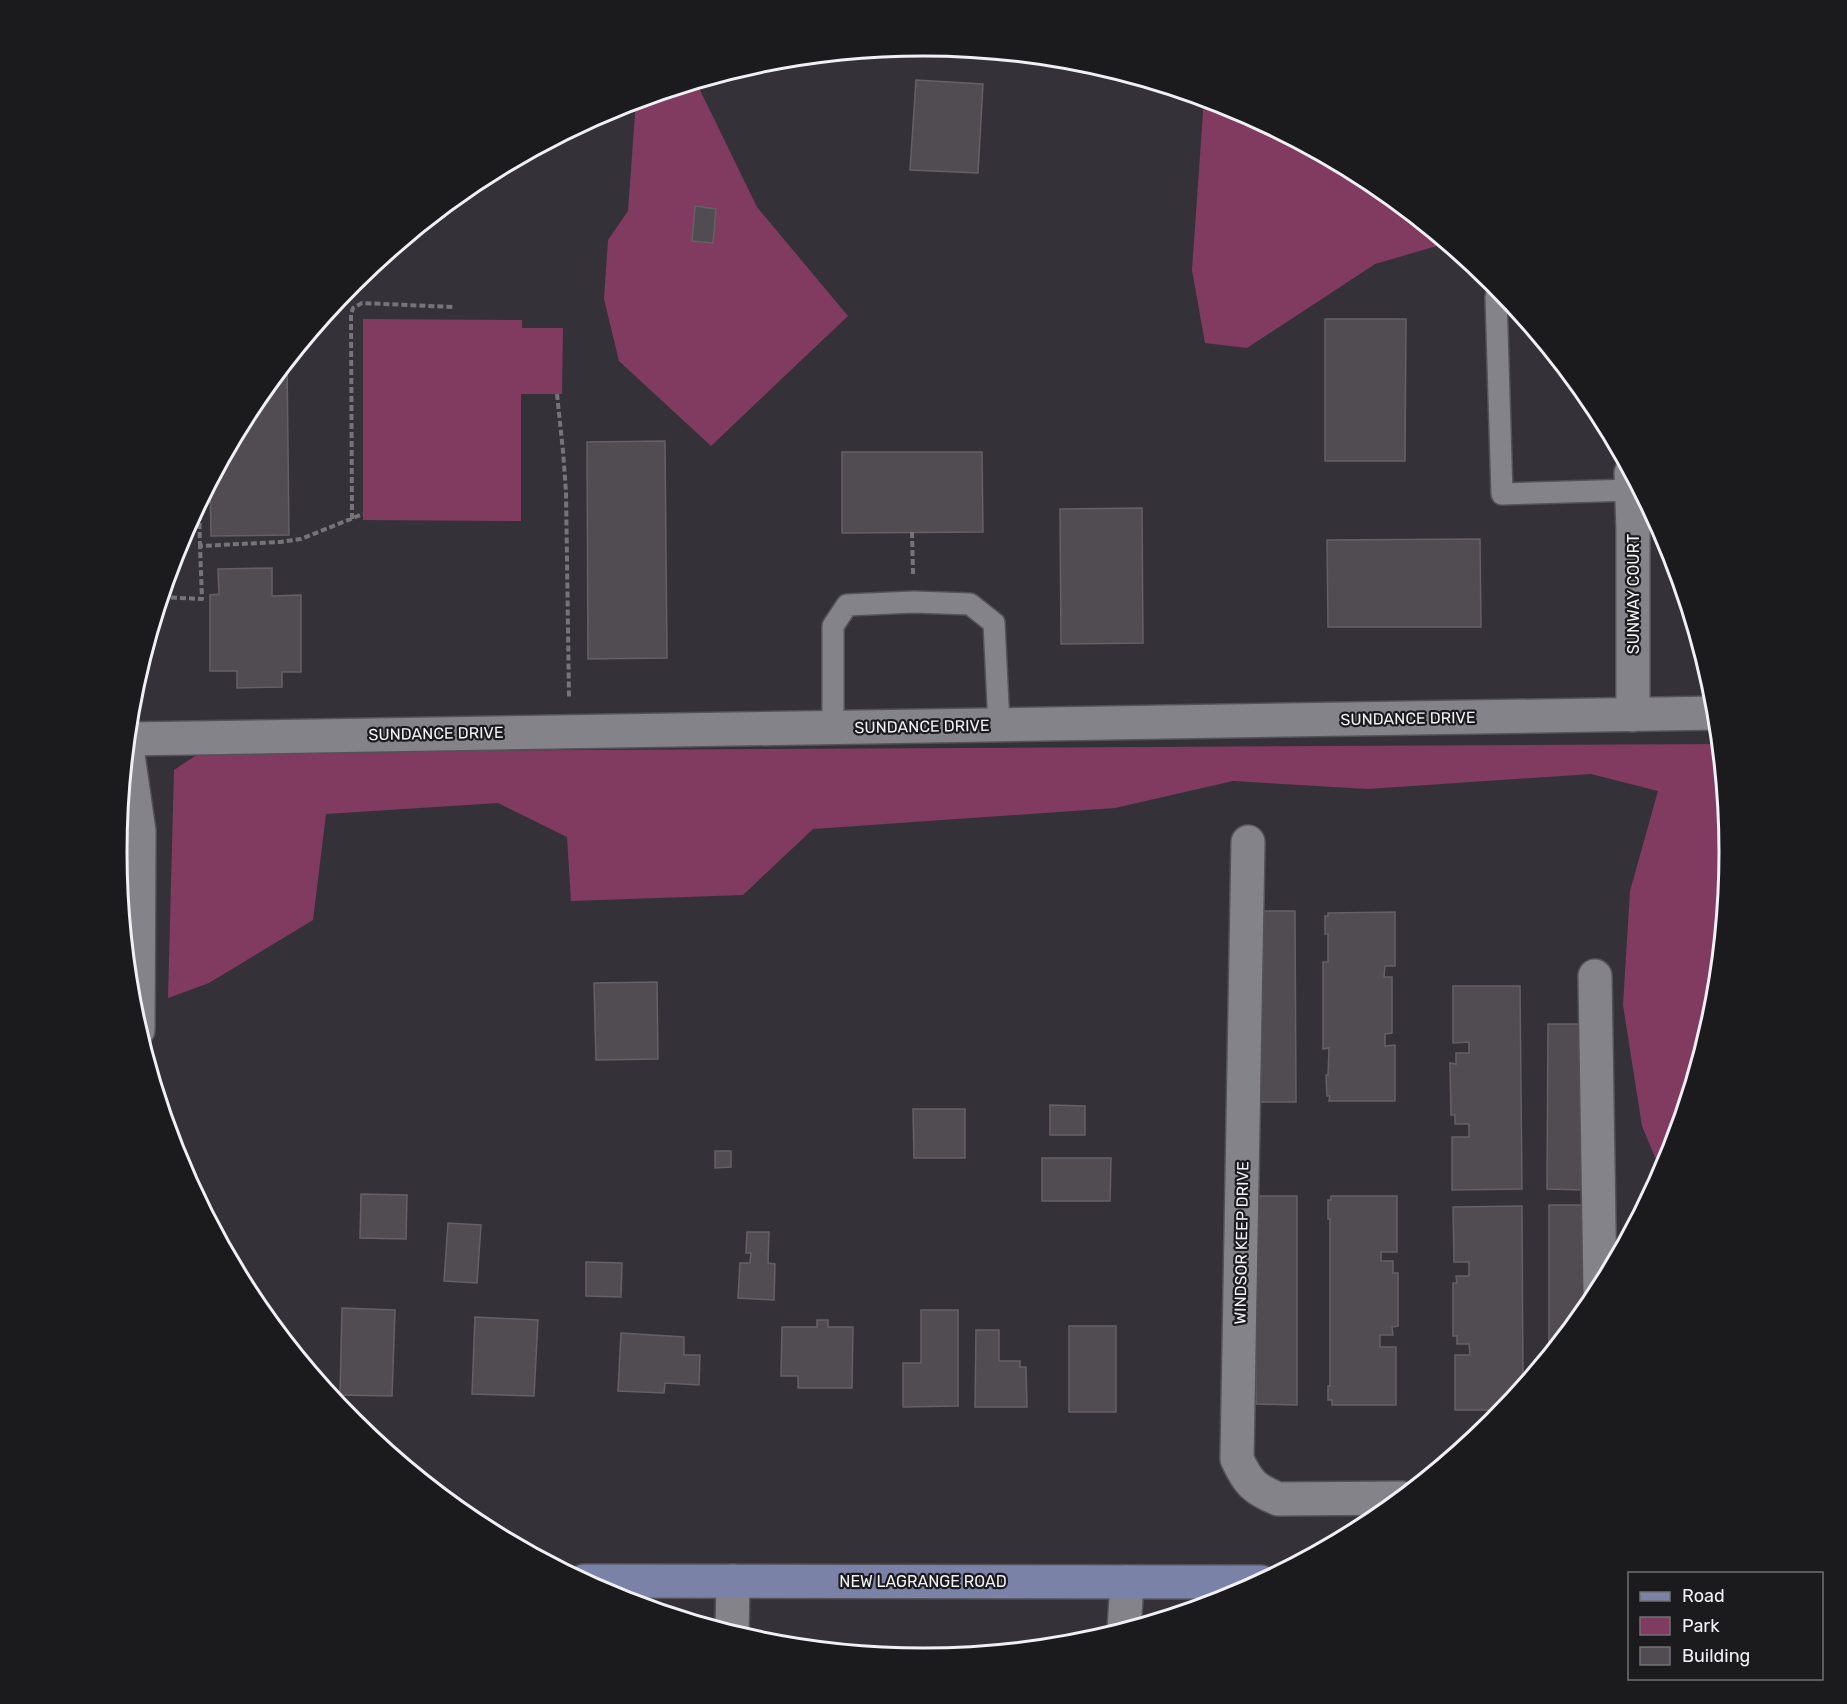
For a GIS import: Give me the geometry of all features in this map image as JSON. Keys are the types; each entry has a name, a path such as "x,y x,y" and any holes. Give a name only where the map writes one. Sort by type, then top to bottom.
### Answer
{"main road":[{"name":"NEW LAGRANGE ROAD","path":"604,1581 1241,1582"}],"street":[{"name":"SUNWAY COURT","path":"1632,489 1633,715"},
{"name":"SUNDANCE DRIVE","path":"135,739 1708,713"},
{"path":"131,777 139,831 138,983"},
{"name":"WINDSOR KEEP DRIVE","path":"1248,842 1237,1459 1246,1477 1260,1491 1278,1499 1388,1498"},
{"path":"1594,976 1600,1272"},
{"path":"732,1625 733,1581"},
{"path":"1124,1622 1127,1582"}],"lane":[{"path":"1496,299 1502,494 1628,481"},
{"path":"833,727 832,626 847,605 914,602 970,604 994,623 999,725"}],"path":[{"path":"352,519 351,315 353,308 362,303 453,307"},
{"path":"557,394 566,492 569,731"},
{"path":"200,546 301,539 363,514"},
{"path":"169,597 202,599 199,521"},
{"path":"912,532 914,602"}],"green space":[{"path":"699,88 757,207 848,316 711,446 619,361 604,299 608,240 628,211 635,110"},
{"path":"1203,107 1276,138 1322,162 1366,190 1439,245 1375,264 1247,348 1205,343 1192,270"},
{"path":"363,319 522,320 522,328 563,328 562,394 521,394 521,521 363,520"},
{"path":"1712,744 1720,852 1713,956 1705,1007 1693,1058 1678,1108 1657,1162 1642,1126 1623,1005 1630,891 1658,791 1591,774 1368,789 1233,781 1115,808 813,829 743,895 571,901 567,837 498,803 326,814 313,920 209,983 168,998 174,770 201,752"}],"building":[{"path":"916,80 983,84 978,173 910,170"},
{"path":"695,206 716,209 713,243 692,241"},
{"path":"1325,319 1406,319 1405,461 1325,461"},
{"path":"287,374 289,535 211,536 210,498 261,409"},
{"path":"665,441 667,658 588,659 587,442"},
{"path":"842,452 982,452 983,532 842,533"},
{"path":"1142,508 1143,643 1061,644 1060,509"},
{"path":"1480,539 1481,627 1328,627 1327,540"},
{"path":"272,568 272,596 301,595 301,672 282,672 282,687 237,688 237,671 210,671 210,595 219,594 218,569"},
{"path":"1254,911 1295,911 1296,1102 1255,1102"},
{"path":"1395,912 1395,966 1385,966 1384,977 1392,977 1392,1033 1385,1034 1385,1046 1395,1045 1395,1101 1329,1101 1326,1075 1328,1075 1329,1048 1323,1049 1323,962 1328,962 1328,934 1325,934 1325,916 1328,916 1328,913"},
{"path":"657,982 658,1059 596,1060 594,983"},
{"path":"1453,986 1520,986 1522,1189 1452,1190 1452,1137 1469,1137 1469,1124 1455,1124 1455,1115 1451,1115 1450,1063 1456,1064 1456,1053 1469,1053 1469,1042 1453,1043"},
{"path":"1548,1024 1588,1024 1587,1190 1547,1189"},
{"path":"1050,1105 1085,1106 1085,1135 1050,1135"},
{"path":"913,1109 965,1109 965,1158 914,1158"},
{"path":"715,1151 731,1151 731,1167 715,1168"},
{"path":"1042,1158 1111,1158 1110,1201 1042,1201"},
{"path":"361,1194 407,1195 406,1239 360,1238"},
{"path":"1256,1196 1297,1196 1297,1405 1256,1404"},
{"path":"1331,1196 1397,1196 1397,1252 1381,1252 1381,1261 1393,1261 1393,1273 1398,1273 1398,1326 1392,1327 1393,1335 1380,1335 1380,1347 1396,1347 1396,1405 1332,1405 1332,1400 1328,1400 1328,1386 1330,1386 1330,1219 1328,1219 1328,1200 1331,1200"},
{"path":"1549,1205 1589,1205 1589,1290 1549,1344"},
{"path":"1522,1206 1523,1376 1492,1410 1455,1410 1455,1355 1470,1355 1469,1344 1457,1344 1457,1336 1453,1336 1453,1283 1457,1283 1456,1276 1469,1276 1469,1262 1454,1262 1453,1207"},
{"path":"448,1223 481,1225 477,1283 444,1281"},
{"path":"747,1232 769,1232 768,1263 775,1264 774,1300 738,1298 740,1263 750,1263 751,1253 746,1253"},
{"path":"586,1262 622,1263 621,1297 586,1296"},
{"path":"342,1308 395,1310 392,1396 340,1393"},
{"path":"921,1310 958,1310 958,1406 903,1407 903,1363 921,1363"},
{"path":"475,1317 538,1320 534,1396 472,1394"},
{"path":"817,1320 828,1320 828,1327 853,1327 852,1388 798,1388 798,1376 781,1376 782,1327 817,1327"},
{"path":"1069,1326 1116,1326 1116,1412 1069,1412"},
{"path":"976,1330 999,1330 999,1361 1020,1361 1020,1367 1026,1367 1027,1407 975,1407"},
{"path":"621,1333 684,1337 684,1355 700,1355 699,1385 665,1383 664,1393 618,1391"}]}
